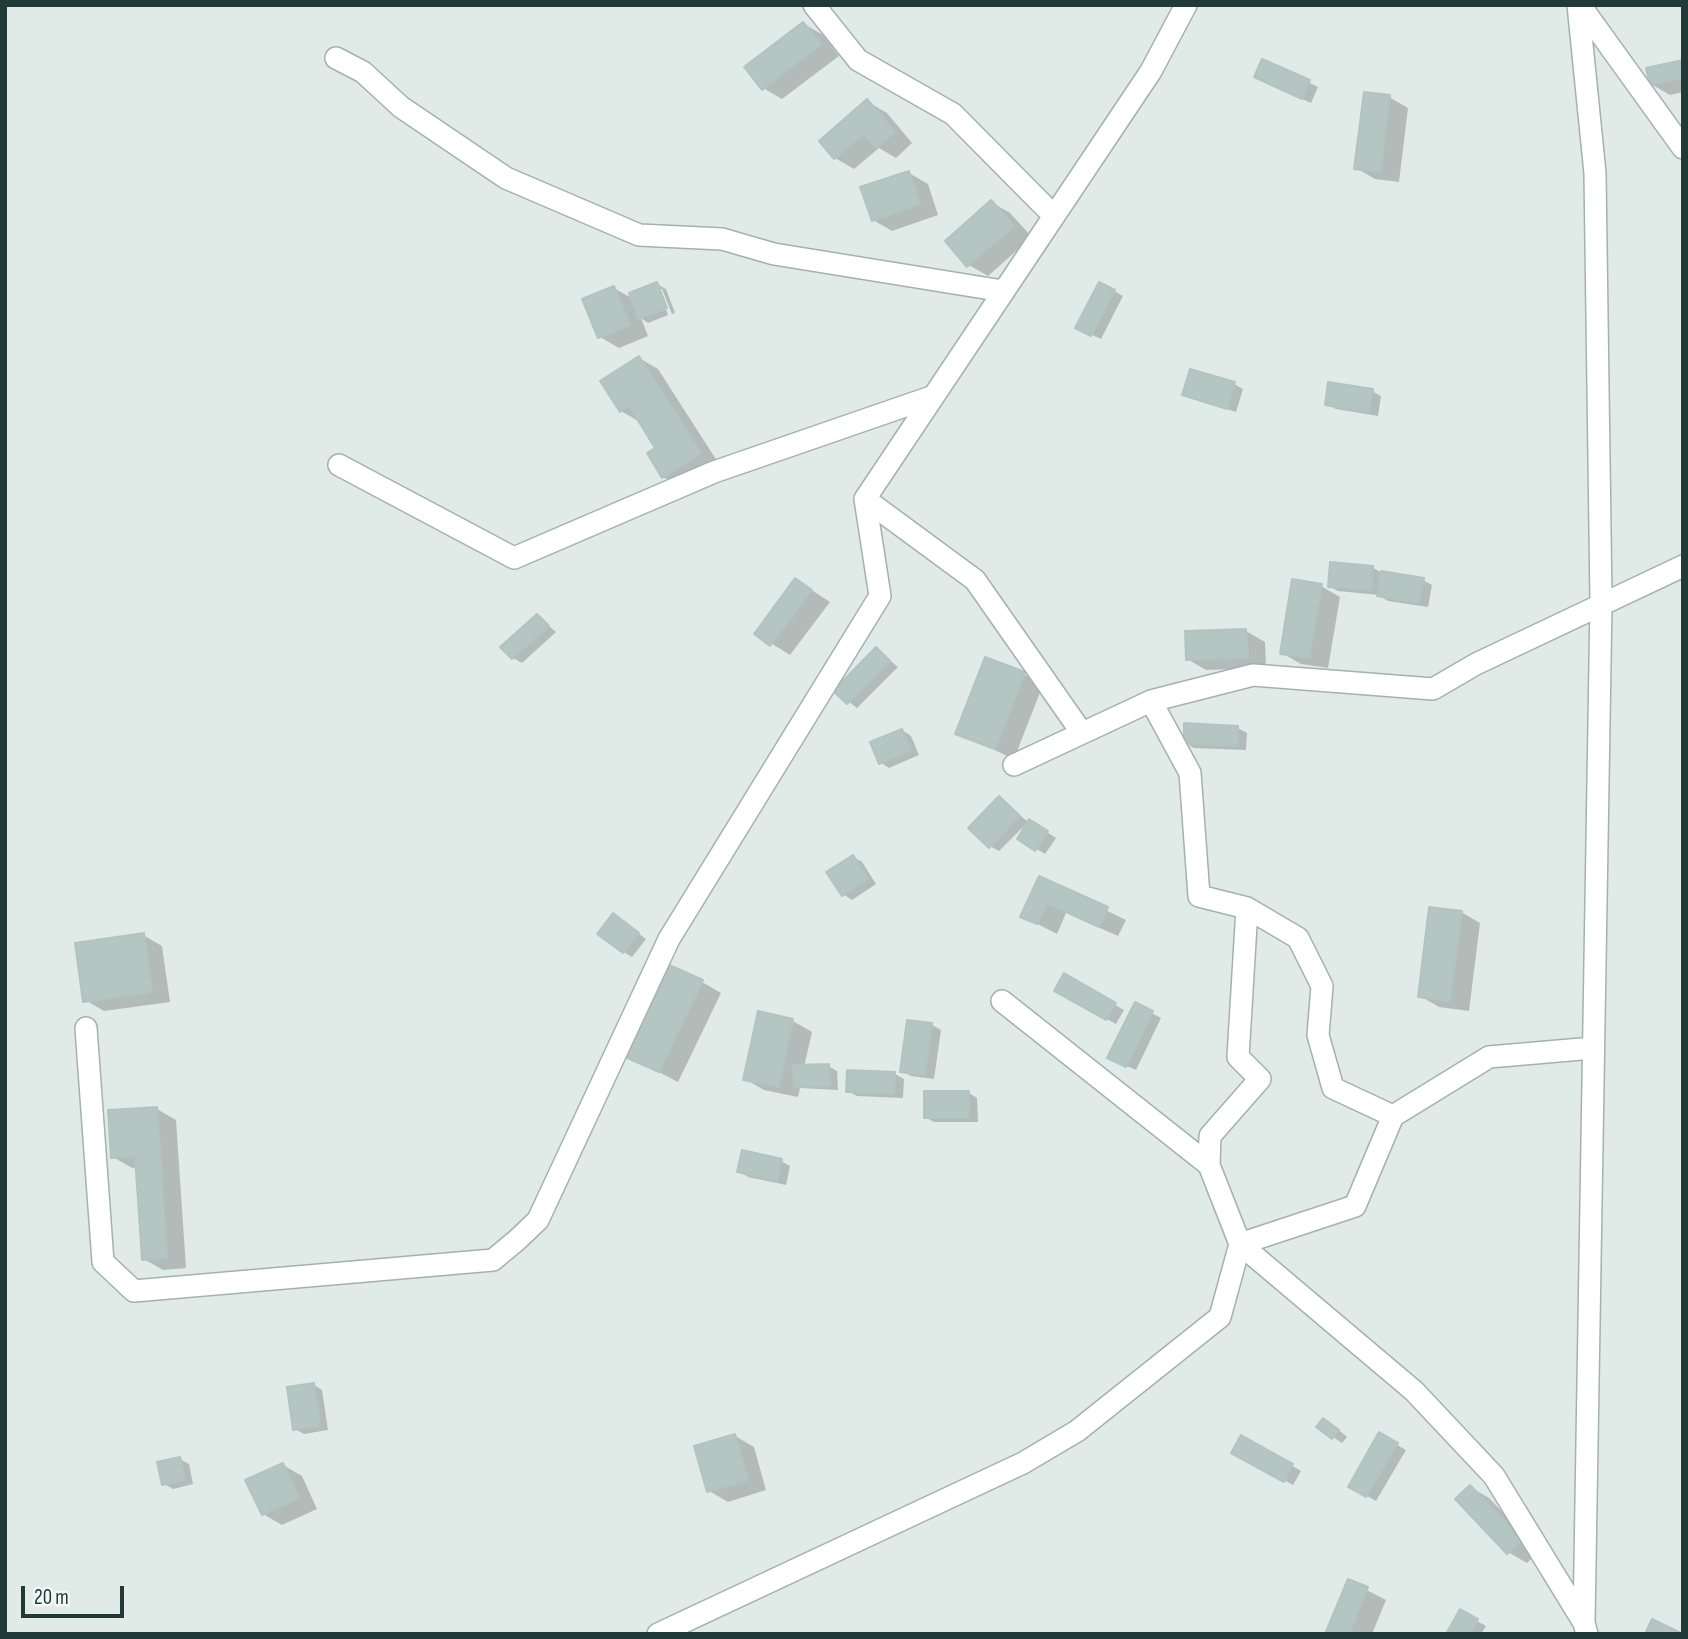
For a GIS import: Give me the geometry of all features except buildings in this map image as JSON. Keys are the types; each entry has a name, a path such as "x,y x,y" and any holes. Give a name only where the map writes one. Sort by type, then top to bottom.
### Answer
{"street":[{"path":"814,5 858,60 953,114 1054,216"},
{"path":"86,1028 103,1262 134,1291 493,1260 538,1220 669,939 880,596 865,499 1151,71 1186,5"},
{"path":"1579,5 1683,148"},
{"path":"1579,5 1595,173 1601,602 1585,1628"},
{"path":"336,58 363,72 401,107 506,178 639,234 722,239 774,254 1003,291"},
{"path":"339,465 514,558 714,472 934,396"},
{"path":"865,499 975,580 1082,733"},
{"path":"1014,765 1151,701 1253,675 1433,689 1476,664 1601,602 1683,566"},
{"path":"1151,701 1190,773 1199,896 1247,908 1298,938 1322,986 1318,1035 1333,1088 1393,1116"},
{"path":"1247,908 1238,1057 1260,1079 1210,1136 1209,1165 1240,1244 1414,1391 1494,1476 1585,1628"},
{"path":"1002,1001 1209,1165"},
{"path":"1240,1244 1355,1206 1393,1116 1489,1057 1593,1048"},
{"path":"658,1634 1023,1464 1077,1431 1220,1317 1240,1244"}]}
